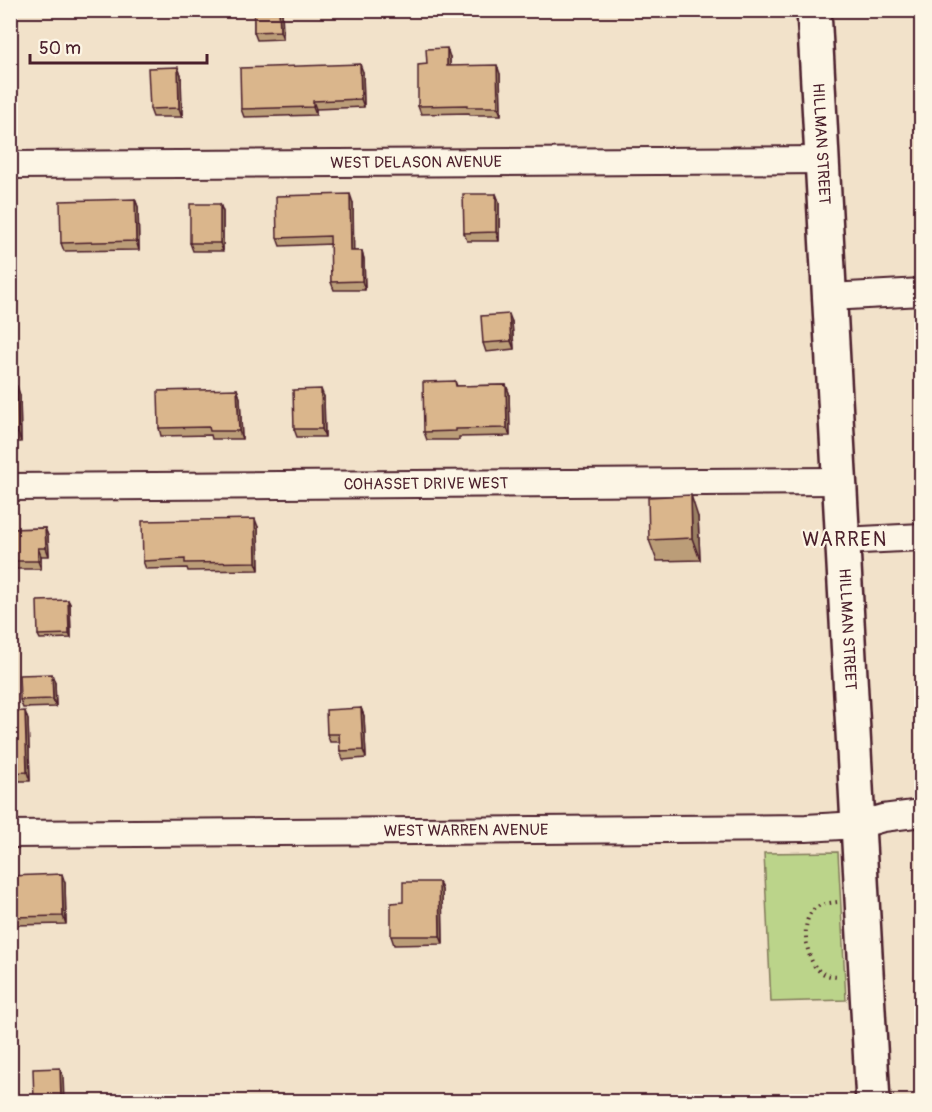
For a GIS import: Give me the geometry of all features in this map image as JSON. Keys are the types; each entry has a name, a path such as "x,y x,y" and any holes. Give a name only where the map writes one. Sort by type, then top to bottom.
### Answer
{"street":[{"name":"HILLMAN STREET","path":"814,10 873,1101"},
{"name":"WEST DELASON AVENUE","path":"10,165 822,160"},
{"path":"830,297 921,292"},
{"name":"COHASSET DRIVE WEST","path":"10,487 839,481"},
{"path":"842,541 921,537"},
{"name":"WEST WARREN AVENUE","path":"10,834 794,828 858,825 883,818 921,813"}],"path":[{"path":"840,902 828,903 813,910 809,916 807,942 815,967 832,977 845,977"}],"green space":[{"path":"838,852 846,1000 771,1002 764,853"}],"building":[{"path":"254,10 279,10 280,31 254,32"},
{"path":"447,48 447,66 497,65 498,107 418,106 418,65 427,64 426,49"},
{"path":"360,64 361,99 313,101 313,107 241,109 240,68"},
{"path":"178,67 179,108 150,109 148,68"},
{"path":"350,194 351,251 362,251 362,281 331,282 330,236 277,238 276,196"},
{"path":"463,194 496,194 496,232 464,233"},
{"path":"135,199 136,241 61,243 60,201"},
{"path":"190,204 220,204 220,243 190,243"},
{"path":"509,314 511,341 483,343 481,316"},
{"path":"455,381 456,386 506,385 507,428 424,432 423,382"},
{"path":"17,386 18,433 10,434 10,387"},
{"path":"237,389 239,431 210,431 209,427 159,428 158,391"},
{"path":"321,389 322,429 294,429 293,390"},
{"path":"691,495 692,538 649,540 648,497"},
{"path":"255,519 256,562 185,563 185,559 143,561 142,521"},
{"path":"45,528 46,548 38,548 38,561 10,561 10,529"},
{"path":"68,600 69,634 38,635 37,601"},
{"path":"52,674 53,699 20,700 19,675"},
{"path":"361,708 363,750 340,751 339,734 327,734 326,710"},
{"path":"25,711 27,772 10,773 10,712"},
{"path":"62,874 63,916 10,917 10,876"},
{"path":"403,882 439,882 440,936 391,936 391,903 403,902"},
{"path":"60,1068 61,1101 34,1101 33,1069"}],"district":[{"name":"WARREN","path":"845,539"}]}
